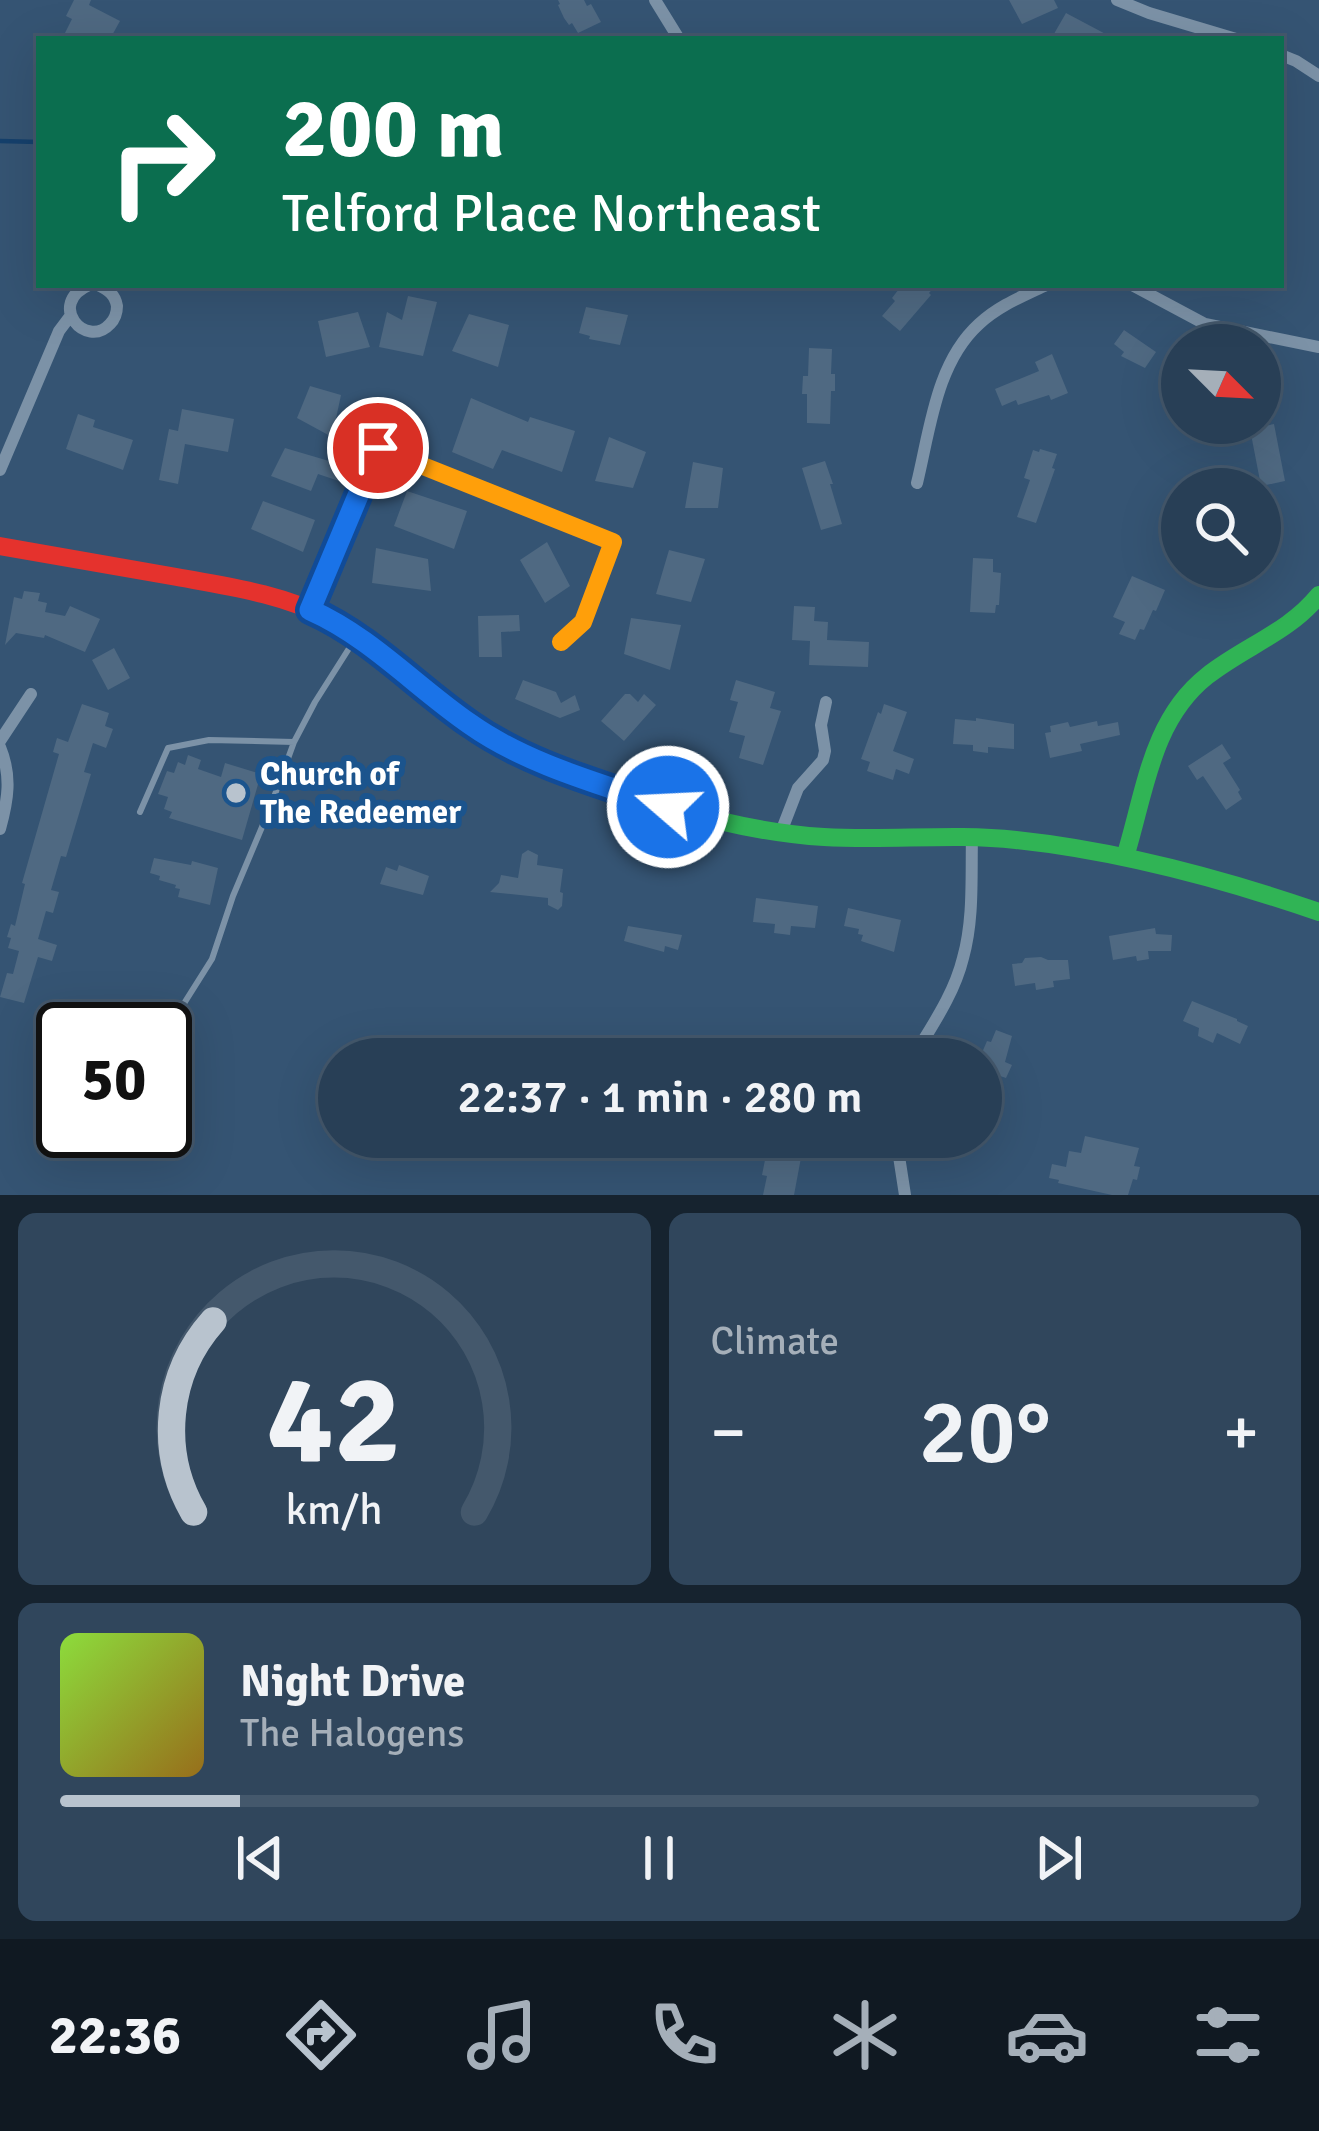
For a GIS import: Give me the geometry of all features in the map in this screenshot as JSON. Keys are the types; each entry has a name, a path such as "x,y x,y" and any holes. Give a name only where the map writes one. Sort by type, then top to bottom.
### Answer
{"main road":[{"path":"310,610 378,448 613,542 583,622 561,642"},
{"path":"0,546 251,590 310,610 357,636 494,740 580,778 668,807 782,832 850,838 972,836 1125,856 1319,912"},
{"path":"1125,856 1153,751 1174,709 1209,674 1297,620 1319,595"}],"street":[{"path":"655,0 677,36"},
{"path":"1117,0 1226,36"},
{"path":"1284,56 1319,76"},
{"path":"0,470 59,331 71,315 72,299 83,288"},
{"path":"71,315 79,327 101,331 112,322 117,308 106,288"},
{"path":"917,483 943,380 962,342 998,309 1040,288"},
{"path":"1138,288 1205,324 1319,347"},
{"path":"0,829 9,788 0,744 31,694"},
{"path":"782,832 798,788 823,760 820,725 826,702"},
{"path":"924,1038 963,960 972,836"},
{"path":"899,1158 904,1195"}],"lane":[{"path":"185,1002 212,959 294,742 357,636"},
{"path":"140,812 168,748 209,740 294,742"}],"building":[{"path":"74,0 91,0 89,5 120,21 112,36 64,36 72,19 66,16"},
{"path":"558,0 584,0 601,22 578,33 564,18"},
{"path":"1009,0 1054,0 1058,8 1022,24"},
{"path":"1066,13 1109,36 1053,36"},
{"path":"900,288 933,288 900,331 882,316 895,301 892,298"},
{"path":"408,296 437,302 423,356 379,347 387,312 402,320"},
{"path":"586,307 628,315 620,345 579,333"},
{"path":"358,312 370,347 326,357 318,321"},
{"path":"469,314 509,325 498,367 452,351"},
{"path":"1124,330 1156,352 1145,368 1121,356 1124,352 1114,344"},
{"path":"809,348 832,349 835,391 831,391 830,424 807,423 807,394 802,394"},
{"path":"1052,354 1068,393 1002,406 995,389 1039,371 1035,362"},
{"path":"310,386 341,395 332,437 297,418"},
{"path":"471,398 528,422 530,417 575,431 562,472 502,450 493,469 452,452"},
{"path":"182,409 234,419 228,452 185,444 178,484 159,480 169,429 178,431"},
{"path":"78,414 95,420 93,427 133,440 123,470 66,449"},
{"path":"609,437 646,452 633,488 595,481"},
{"path":"1253,444 1278,444 1285,481 1281,482 1281,468 1258,468"},
{"path":"285,448 346,466 339,481 318,474 311,491 271,476"},
{"path":"1033,450 1057,454 1036,523 1017,517 1030,480 1024,478"},
{"path":"825,461 842,524 821,530 802,468"},
{"path":"693,462 723,468 718,508 685,508"},
{"path":"407,491 467,511 454,549 394,526"},
{"path":"263,501 315,520 303,552 251,529"},
{"path":"547,542 570,586 545,603 520,560"},
{"path":"376,548 428,559 431,591 372,583"},
{"path":"669,550 705,559 691,602 656,594"},
{"path":"973,558 993,559 993,572 1001,573 995,613 970,612"},
{"path":"1132,576 1165,590 1135,640 1119,634 1125,622 1113,617"},
{"path":"24,591 40,593 38,601 47,603 45,612 65,616 70,606 100,619 85,652 45,635 16,633 5,645 14,597 22,599"},
{"path":"794,606 815,607 814,621 828,622 827,640 869,642 868,667 809,665 810,641 792,640"},
{"path":"519,615 520,631 501,632 502,657 479,657 478,616"},
{"path":"631,618 681,625 670,670 624,654"},
{"path":"114,648 130,678 108,690 92,660"},
{"path":"523,680 556,692 561,703 575,695 580,710 560,718 515,699"},
{"path":"736,680 775,692 770,708 781,711 763,765 739,758 745,736 729,732 738,702 730,700"},
{"path":"625,694 638,702 644,694 656,705 624,741 601,721"},
{"path":"82,704 109,713 105,726 113,729 106,748 93,743 84,772 91,774 51,890 59,892 53,913 46,911 38,939 57,945 52,961 38,957 24,1003 0,997 19,951 8,948 11,938 7,937 11,924 15,926 22,883 59,754 53,752 57,738 68,742"},
{"path":"884,704 907,712 893,751 914,759 909,774 896,769 893,780 867,771 870,762 861,759"},
{"path":"955,719 1014,724 1014,749 988,747 988,753 973,751 973,745 953,744"},
{"path":"1097,721 1098,726 1118,722 1120,735 1080,744 1082,751 1050,758 1045,733 1051,732 1050,726"},
{"path":"1222,744 1231,758 1223,763 1242,799 1226,810 1203,776 1197,780 1188,766"},
{"path":"188,755 201,760 198,769 221,777 225,763 261,774 242,840 169,818 172,812 164,809 168,797 158,794 167,771 174,773 178,762 185,765"},
{"path":"528,850 538,855 537,865 563,869 558,910 548,905 548,898 490,892 501,875 518,878 522,854"},
{"path":"154,858 218,868 210,905 178,897 176,885 150,873"},
{"path":"399,865 429,876 423,895 380,884 386,867 397,871"},
{"path":"756,898 818,906 815,928 791,926 790,935 774,933 775,924 753,922"},
{"path":"848,908 901,920 894,952 861,941 859,929 844,926"},
{"path":"628,926 682,935 678,950 665,946 664,952 624,941"},
{"path":"1155,928 1156,934 1172,935 1171,951 1148,951 1149,959 1137,961 1136,956 1113,960 1109,936"},
{"path":"1041,957 1068,960 1070,979 1036,990 1035,983 1015,986 1012,964"},
{"path":"1192,1001 1248,1026 1240,1044 1217,1033 1213,1043 1198,1036 1199,1028 1183,1021"},
{"path":"996,1030 1012,1036 1005,1062 1012,1065 1006,1078 1002,1077 1002,1038 993,1038"},
{"path":"1085,1136 1139,1148 1134,1166 1140,1167 1137,1180 1133,1179 1128,1195 1049,1178 1052,1164 1066,1167 1069,1151 1081,1153"},
{"path":"801,1158 794,1195 763,1195 765,1160"}],"waterway":[{"path":"0,141 36,142"}],"traffic: fast":[{"path":"1125,857 1152,759 1173,714 1207,676 1294,619 1319,595"},
{"path":"618,792 720,821 798,835 992,838 1093,851 1207,877 1319,912"}],"traffic: slow":[{"path":"311,610 378,448 613,542 583,622 561,642"}],"traffic: jam":[{"path":"0,546 232,587 311,610 366,642 486,735 541,763 618,792"}],"place":[{"name":"Church of The Redeemer","path":"236,793"}],"route":[{"path":"378,448 310,610 357,636 494,740 580,778 668,807"}]}
